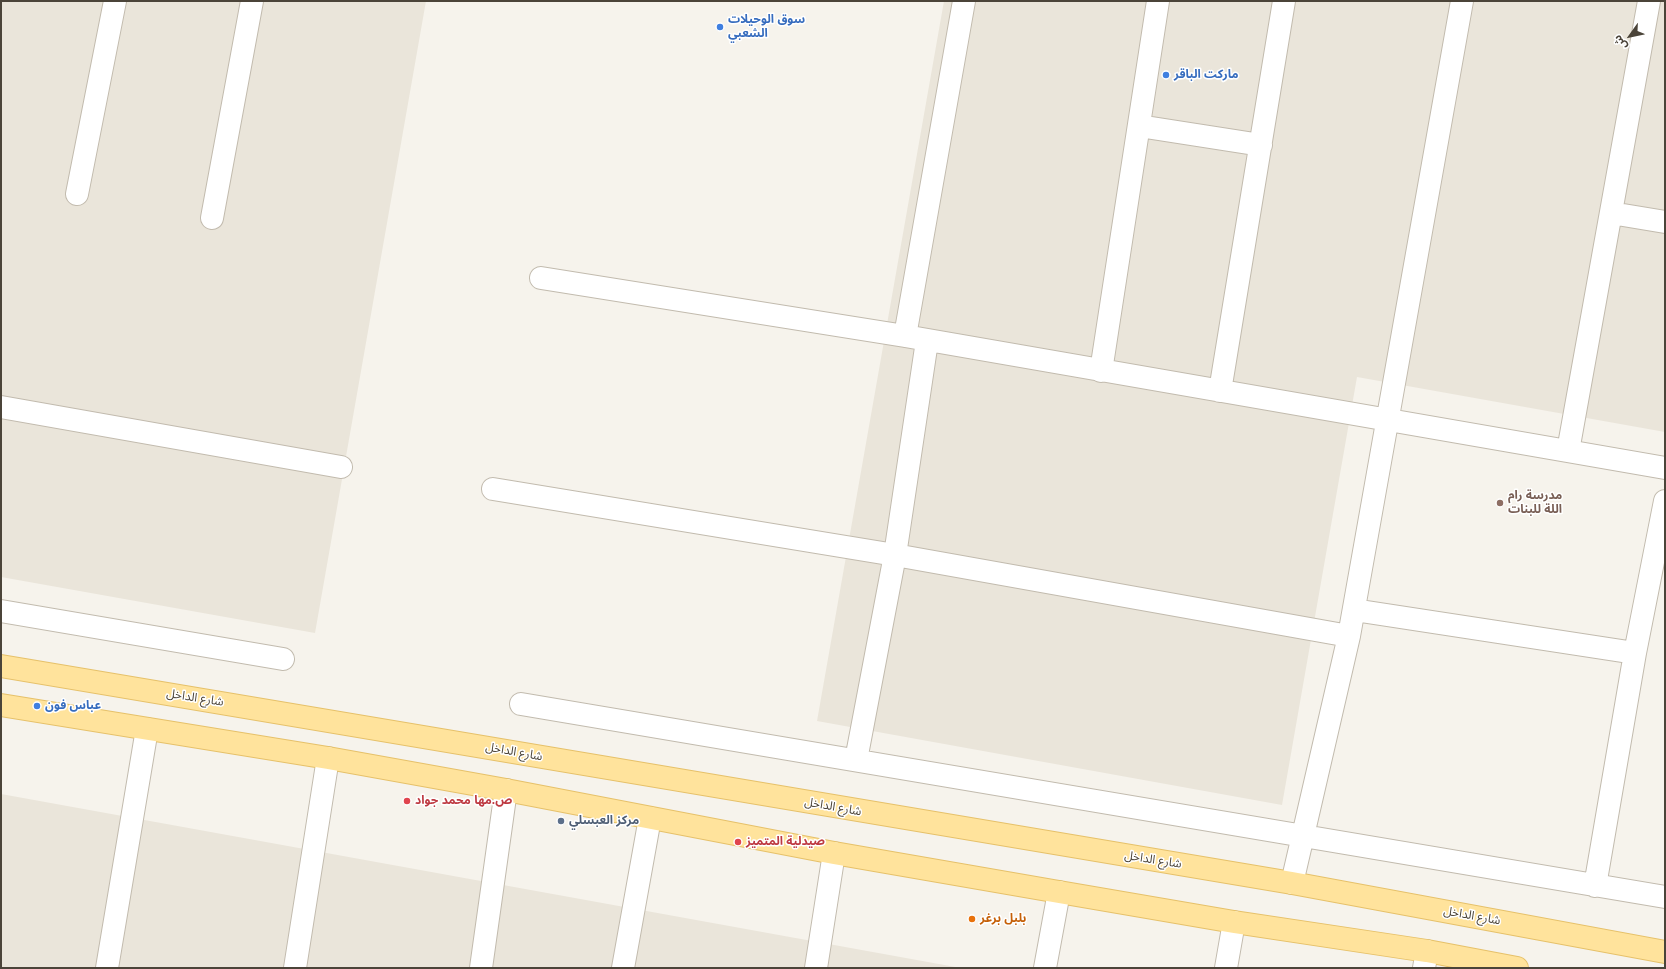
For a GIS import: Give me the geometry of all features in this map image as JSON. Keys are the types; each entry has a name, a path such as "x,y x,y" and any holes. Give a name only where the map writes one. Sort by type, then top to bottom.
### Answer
{"main road":[{"name":"شارع الداخل","path":"1,666 1292,883 1665,952"},
{"path":"1,705 328,758 506,790 834,853 1234,922 1426,960 1510,967"}],"street":[{"path":"77,194 115,1"},
{"path":"212,218 252,1"},
{"path":"904,336 964,1"},
{"path":"1101,371 1158,1"},
{"path":"1220,391 1284,1"},
{"path":"1292,883 1349,636 1462,1"},
{"path":"1568,451 1649,1"},
{"path":"1139,126 1261,145"},
{"path":"1611,213 1665,222"},
{"path":"541,278 904,336 1665,468"},
{"path":"856,760 895,555 927,341"},
{"path":"1,407 341,467"},
{"path":"493,489 895,555 1349,636"},
{"path":"1595,886 1635,653 1665,501"},
{"path":"1354,610 1635,653"},
{"path":"1,611 283,660"},
{"path":"521,704 1665,897"},
{"path":"107,968 147,729"},
{"path":"295,968 328,758"},
{"path":"481,968 506,790"},
{"path":"623,968 650,818"},
{"path":"816,968 834,853"},
{"path":"1045,968 1059,892"},
{"path":"1226,968 1234,922"}],"shaded area":[{"path":"1,1 426,1 315,633 1,577"},
{"path":"944,1 1665,1 1665,432 1357,377 1282,805 817,721"},
{"path":"1,794 961,968 1,968"}],"place":[{"name":"سوق الوحيلات الشعبي","path":"720,27"},
{"name":"ماركت الباقر","path":"1166,75"},
{"name":"مدرسة رام اللة للبنات","path":"1500,503"},
{"name":"عباس فون","path":"37,706"},
{"name":"ص.مها محمد جواد","path":"407,801"},
{"name":"مركز العبسلي","path":"561,821"},
{"name":"صيدلية المتميز","path":"738,842"},
{"name":"بلبل برغر","path":"972,919"}]}
